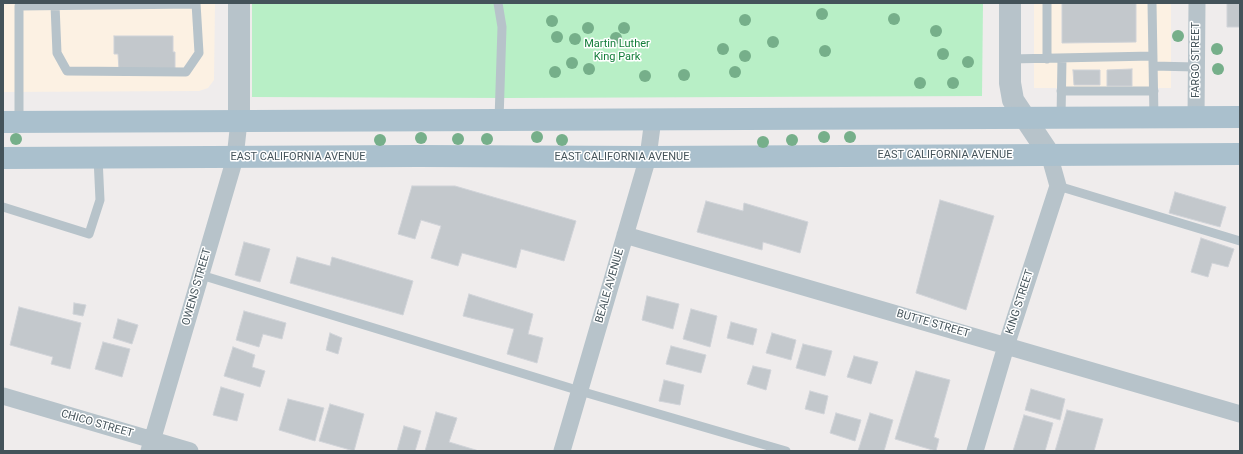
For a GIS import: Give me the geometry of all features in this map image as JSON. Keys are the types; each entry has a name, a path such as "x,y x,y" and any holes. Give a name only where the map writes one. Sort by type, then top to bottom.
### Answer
{"main road":[{"path":"11,122 1240,117"},
{"name":"EAST CALIFORNIA AVENUE","path":"3,158 1240,154"}],"street":[{"path":"240,3 240,121"},
{"path":"1010,3 1010,83 1013,100 1049,154 1058,186"},
{"name":"FARGO STREET","path":"1196,3 1196,118"},
{"name":"BEALE AVENUE","path":"562,451 648,157 653,119"},
{"name":"OWENS STREET","path":"151,446 235,158 240,121"},
{"name":"KING STREET","path":"975,451 1006,346 1058,186"},
{"name":"BUTTE STREET","path":"625,234 1240,414"},
{"name":"CHICO STREET","path":"3,396 151,446 190,451"}],"lane":[{"path":"498,3 502,27 499,120"},
{"path":"1047,3 1047,59"},
{"path":"1152,3 1154,118"},
{"path":"11,122 19,6 55,5 196,4 199,53 186,72 67,71 57,53 55,5"},
{"path":"1010,59 1153,56"},
{"path":"1061,118 1062,58"},
{"path":"1153,66 1196,66"},
{"path":"1061,91 1154,91"},
{"path":"3,207 89,234 100,200 98,158"},
{"path":"1058,186 1240,241"},
{"path":"201,275 580,391 786,451"}],"shaded area":[{"path":"3,3 215,3 214,80 208,88 199,91 3,92"},
{"path":"1034,3 1171,3 1171,88 1034,88"}],"green space":[{"name":"Martin Luther King Park","path":"252,3 983,3 982,96 508,98 252,97"}],"building":[{"path":"1062,3 1136,3 1136,42 1062,43"},
{"path":"1227,3 1240,3 1240,27 1227,27"},
{"path":"114,36 173,36 175,70 119,70 118,54 114,54"},
{"path":"1132,69 1132,86 1107,86 1107,70"},
{"path":"1073,70 1100,70 1100,85 1074,85"},
{"path":"412,186 455,186 576,221 564,261 521,249 516,268 462,253 458,266 431,258 441,226 421,220 415,239 398,234"},
{"path":"1175,192 1226,207 1220,227 1169,213"},
{"path":"940,200 994,216 966,310 916,293"},
{"path":"706,201 743,211 744,203 808,222 800,253 763,242 762,250 697,232"},
{"path":"1201,238 1234,249 1228,267 1212,263 1208,277 1191,272"},
{"path":"244,242 270,249 260,282 235,275"},
{"path":"297,257 330,266 332,257 413,281 403,315 290,283"},
{"path":"469,294 533,314 528,334 543,338 537,363 507,354 514,329 463,316"},
{"path":"647,296 679,304 673,329 642,320"},
{"path":"74,303 86,305 83,316 73,314"},
{"path":"19,307 81,323 70,369 51,364 53,357 10,345"},
{"path":"691,309 717,316 710,347 683,339"},
{"path":"244,311 286,323 282,339 263,334 259,347 236,340"},
{"path":"118,319 138,325 132,344 113,338"},
{"path":"731,322 757,329 753,345 727,338"},
{"path":"330,333 342,338 338,354 326,350"},
{"path":"772,333 796,340 791,360 766,353"},
{"path":"103,342 130,349 122,377 95,369"},
{"path":"803,344 832,351 825,376 796,368"},
{"path":"671,346 706,355 701,373 666,364"},
{"path":"233,347 255,355 252,367 265,371 260,387 224,376"},
{"path":"854,356 878,362 871,384 847,377"},
{"path":"753,366 771,370 766,390 747,384"},
{"path":"916,371 950,380 934,437 939,439 936,451 895,439"},
{"path":"664,380 684,385 680,405 659,401"},
{"path":"221,387 244,394 237,421 213,415"},
{"path":"1031,389 1065,399 1060,420 1025,410"},
{"path":"810,391 828,396 824,414 805,409"},
{"path":"288,399 324,408 315,441 279,430"},
{"path":"330,404 364,414 354,451 319,441"},
{"path":"1067,410 1103,419 1094,451 1055,451"},
{"path":"436,412 457,418 449,442 479,451 425,451"},
{"path":"836,413 861,420 855,441 830,433"},
{"path":"870,413 893,420 884,451 858,451"},
{"path":"1024,415 1053,423 1045,451 1013,451"},
{"path":"404,426 421,431 415,451 397,451"}]}
